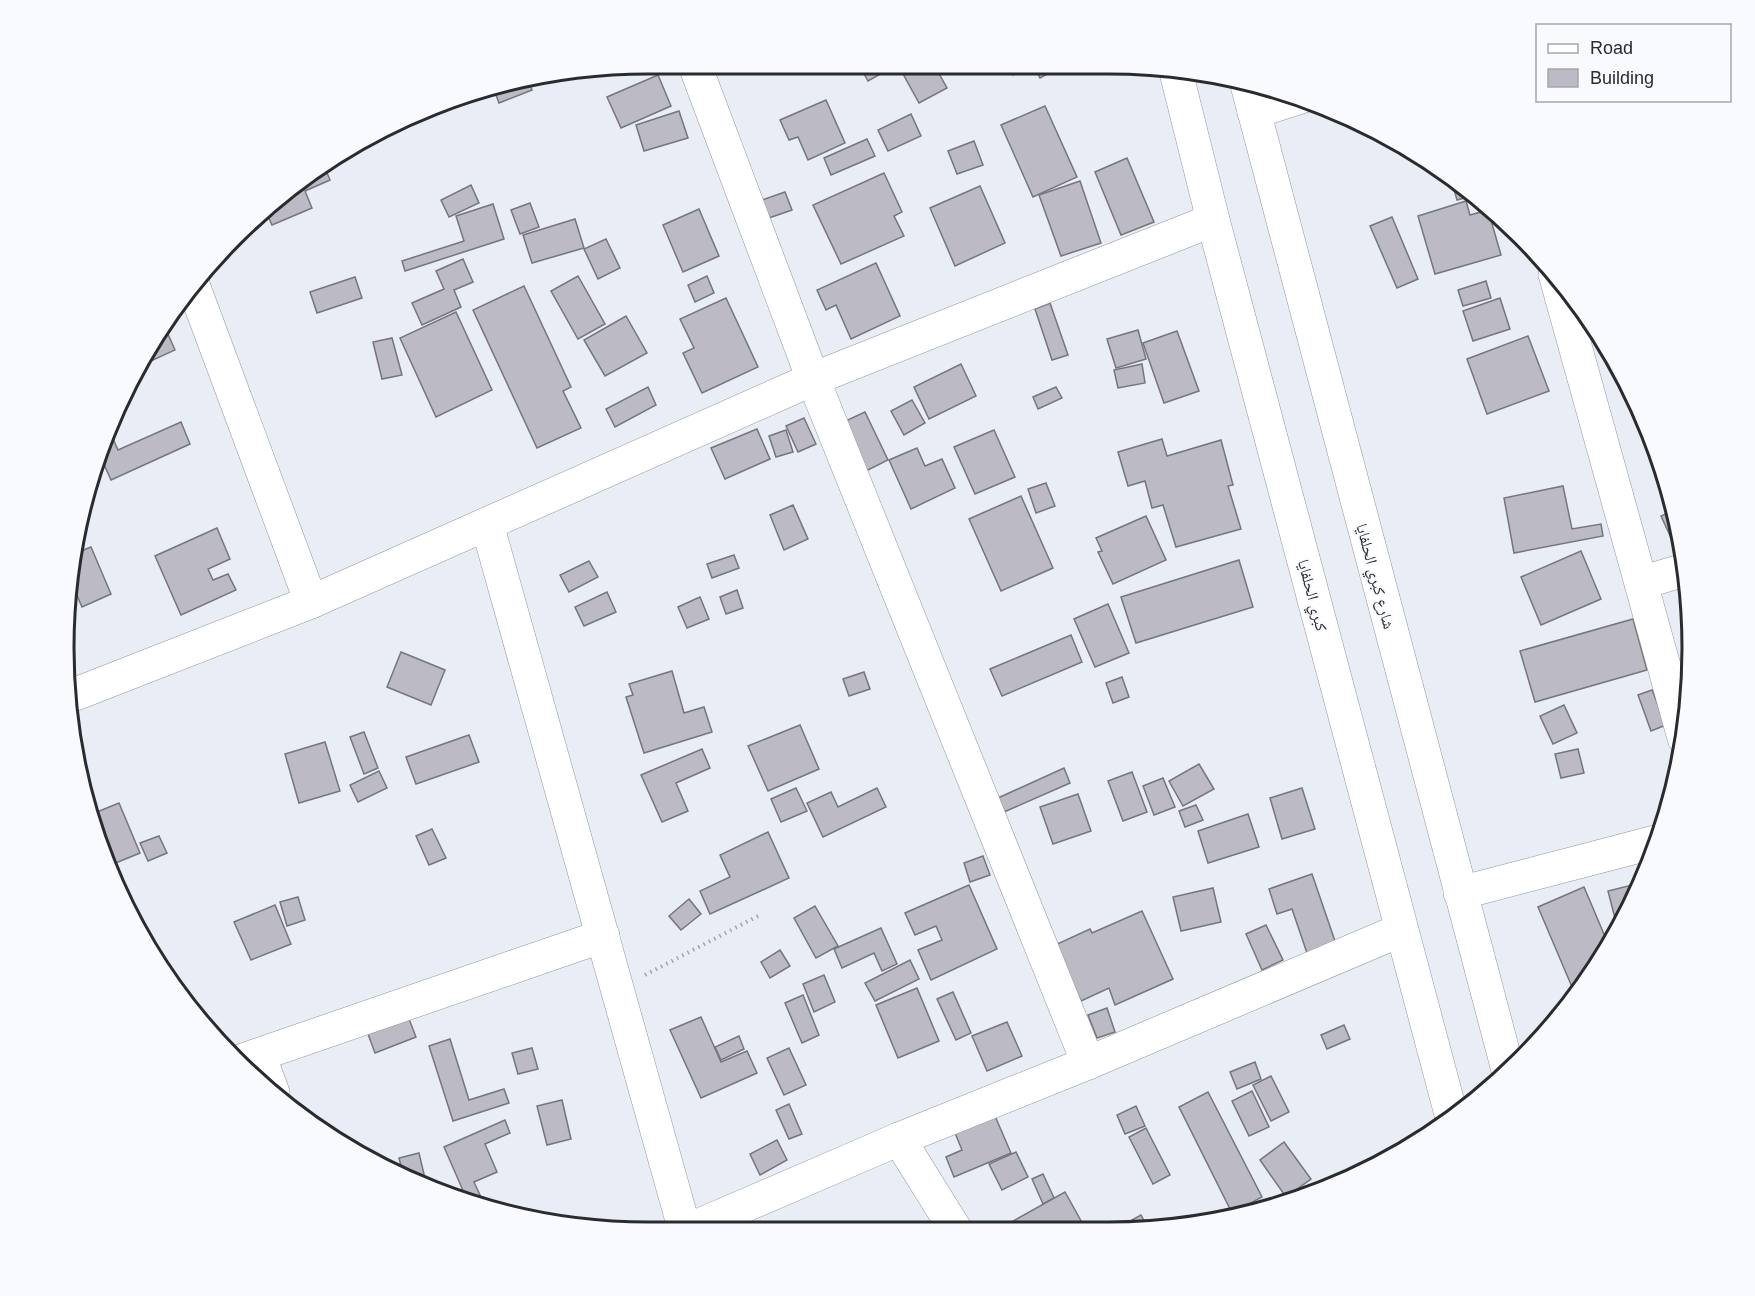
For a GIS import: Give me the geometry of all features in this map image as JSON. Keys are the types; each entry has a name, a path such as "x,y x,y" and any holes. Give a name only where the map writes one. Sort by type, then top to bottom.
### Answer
{"street":[{"path":"698,74 813,379 1088,1063"},
{"name":"كبري الحلفايا","path":"1177,78 1213,220 1450,1109"},
{"path":"1250,96 1268,97"},
{"name":"شارع كبري الحلفايا","path":"1250,96 1506,1061"},
{"path":"75,686 311,602 813,379 1213,220"},
{"path":"196,293 311,602"},
{"path":"1561,296 1678,715"},
{"path":"487,524 683,1222"},
{"path":"1641,583 1677,572"},
{"path":"1460,892 1647,844"},
{"path":"707,1222 899,1139 1088,1063 1401,930"},
{"path":"250,1058 603,936"},
{"path":"899,1139 951,1222"}],"path":[{"path":"618,990 760,915"}],"building":[{"path":"864,74 881,74 868,81"},
{"path":"903,74 939,74 947,88 919,103"},
{"path":"658,75 671,106 621,128 607,97"},
{"path":"531,86 532,90 499,103 496,94"},
{"path":"826,100 845,143 808,160 798,137 789,140 780,120"},
{"path":"1045,106 1077,177 1033,197 1001,125"},
{"path":"679,111 688,138 644,151 636,125"},
{"path":"911,114 921,136 888,151 878,130"},
{"path":"867,139 875,156 831,175 824,158"},
{"path":"974,141 983,165 957,174 948,151"},
{"path":"1127,158 1154,222 1121,235 1095,172"},
{"path":"327,172 330,180 305,191 312,208 272,225 268,217"},
{"path":"884,173 902,212 894,216 904,236 841,264 813,205"},
{"path":"1080,181 1101,243 1061,256 1039,195"},
{"path":"471,185 479,203 449,217 441,200"},
{"path":"980,186 1005,243 955,266 930,208"},
{"path":"1454,190 1464,198 1457,200"},
{"path":"785,192 792,210 763,220 756,202"},
{"path":"1466,201 1470,215 1481,212 1491,221 1501,255 1435,274 1418,216"},
{"path":"530,203 539,227 520,234 511,210"},
{"path":"493,204 504,239 405,271 402,261 464,241 456,216"},
{"path":"699,209 719,256 683,272 663,225"},
{"path":"1392,217 1418,279 1397,288 1370,226"},
{"path":"575,219 584,248 532,263 523,235"},
{"path":"606,239 620,268 598,279 584,249"},
{"path":"463,259 473,282 454,290 461,307 422,325 412,303 444,289 436,271"},
{"path":"876,263 900,316 851,339 836,305 826,310 817,290"},
{"path":"578,276 605,324 578,339 551,291"},
{"path":"707,276 714,293 695,302 688,285"},
{"path":"355,277 362,298 317,313 310,292"},
{"path":"1486,281 1491,298 1463,306 1458,290"},
{"path":"524,286 571,387 563,391 581,428 537,448 473,310"},
{"path":"726,298 758,367 702,393 683,353 694,348 680,319"},
{"path":"1500,298 1510,329 1473,341 1463,311"},
{"path":"1050,303 1068,355 1052,360 1035,309"},
{"path":"456,312 492,390 436,417 400,338"},
{"path":"626,316 647,353 605,376 584,340"},
{"path":"1138,330 1146,359 1116,368 1107,339"},
{"path":"1177,331 1199,391 1164,403 1143,343"},
{"path":"167,333 175,350 150,362"},
{"path":"1528,336 1549,391 1487,414 1467,359"},
{"path":"392,338 402,375 382,379 373,342"},
{"path":"961,364 976,396 929,419 914,387"},
{"path":"1142,364 1145,383 1118,388 1114,370"},
{"path":"648,387 656,405 615,427 606,409"},
{"path":"1056,387 1062,398 1038,409 1033,397"},
{"path":"912,400 925,423 904,435 891,411"},
{"path":"865,412 888,460 864,472 841,423"},
{"path":"804,418 816,444 798,452 786,426"},
{"path":"181,422 190,444 111,480 104,464 113,439 118,450"},
{"path":"757,429 770,459 725,479 711,448"},
{"path":"786,430 793,452 776,457 769,436"},
{"path":"994,430 1015,477 975,494 954,447"},
{"path":"1162,439 1167,456 1221,440 1233,485 1228,486 1241,529 1176,547 1163,505 1152,508 1145,481 1128,486 1118,452"},
{"path":"917,448 925,466 942,459 955,488 911,509 889,460"},
{"path":"1046,483 1055,506 1036,513 1028,489"},
{"path":"1563,486 1572,529 1601,524 1603,536 1514,553 1504,498"},
{"path":"1021,496 1053,568 1001,591 969,519"},
{"path":"793,505 808,539 784,550 770,515"},
{"path":"1665,514 1670,535 1661,516"},
{"path":"1146,516 1166,560 1113,584 1098,552 1102,551 1096,538"},
{"path":"217,528 230,559 208,569 213,580 228,574 236,590 181,615 155,556"},
{"path":"91,547 111,594 82,607 76,594 82,550"},
{"path":"1581,551 1601,599 1541,625 1521,577"},
{"path":"734,555 739,568 712,578 707,564"},
{"path":"1239,560 1253,607 1136,643 1121,597"},
{"path":"589,561 598,577 569,592 560,575"},
{"path":"737,590 743,608 726,614 720,597"},
{"path":"607,592 616,612 584,626 575,607"},
{"path":"700,597 709,619 687,628 678,607"},
{"path":"1108,604 1129,653 1095,667 1074,619"},
{"path":"1633,619 1647,670 1535,702 1520,651"},
{"path":"1071,635 1082,662 1002,696 990,669"},
{"path":"401,652 445,670 431,705 387,687"},
{"path":"672,671 684,713 704,707 712,732 644,753 626,697 633,695 629,684"},
{"path":"864,672 870,689 849,696 843,679"},
{"path":"1122,677 1129,697 1113,703 1106,683"},
{"path":"1652,690 1666,725 1651,731 1638,695"},
{"path":"1564,705 1577,733 1553,744 1540,716"},
{"path":"800,725 819,769 768,791 748,746"},
{"path":"364,732 378,768 364,774 350,737"},
{"path":"469,735 479,762 416,784 406,757"},
{"path":"325,742 340,791 299,803 285,754"},
{"path":"702,749 710,768 676,783 688,811 662,822 641,775"},
{"path":"1578,749 1584,773 1561,778 1555,754"},
{"path":"1199,764 1214,789 1183,806 1169,781"},
{"path":"1064,768 1070,783 1004,812 998,798"},
{"path":"379,771 387,788 358,802 350,785"},
{"path":"1132,772 1147,812 1123,821 1108,781"},
{"path":"1163,778 1175,807 1154,815 1143,786"},
{"path":"796,788 807,811 781,822 771,799"},
{"path":"877,788 886,807 823,837 807,803 831,792 838,807"},
{"path":"1302,788 1315,829 1282,839 1270,798"},
{"path":"1078,794 1091,831 1053,844 1040,807"},
{"path":"119,803 140,853 115,863 98,812"},
{"path":"1196,805 1203,820 1185,827 1179,811"},
{"path":"1248,814 1259,847 1208,863 1198,831"},
{"path":"432,829 446,858 429,865 416,836"},
{"path":"768,832 789,878 710,914 700,891 730,877 720,855"},
{"path":"159,836 167,853 148,861 140,843"},
{"path":"983,856 990,875 970,882 964,863"},
{"path":"1312,874 1336,944 1307,953 1292,909 1277,914 1269,889"},
{"path":"969,885 997,949 931,980 918,950 942,940 936,926 915,935 905,913"},
{"path":"1630,886 1615,916 1608,891"},
{"path":"1584,887 1605,936 1572,986 1538,907"},
{"path":"1213,888 1221,922 1181,931 1173,897"},
{"path":"298,897 305,920 287,926 280,902"},
{"path":"689,899 701,914 681,930 669,916"},
{"path":"275,905 291,944 251,960 234,922"},
{"path":"815,906 838,946 816,958 794,918"},
{"path":"1142,911 1173,979 1115,1005 1109,988 1081,1001 1055,945 1090,929 1092,933"},
{"path":"1266,925 1283,960 1262,970 1246,934"},
{"path":"881,928 897,964 882,971 874,953 842,968 834,949"},
{"path":"780,950 790,966 770,978 761,962"},
{"path":"910,960 919,979 875,1001 865,983"},
{"path":"824,975 835,1002 814,1012 803,984"},
{"path":"917,988 939,1041 898,1058 876,1005"},
{"path":"953,992 971,1033 956,1040 937,999"},
{"path":"803,995 819,1035 802,1043 785,1003"},
{"path":"1107,1008 1115,1032 1097,1038 1088,1015"},
{"path":"701,1017 721,1062 747,1051 757,1073 701,1098 670,1030"},
{"path":"409,1019 416,1037 375,1053 368,1034"},
{"path":"1007,1022 1022,1056 987,1071 972,1036"},
{"path":"1344,1025 1350,1039 1327,1049 1321,1035"},
{"path":"739,1036 744,1049 721,1060 715,1047"},
{"path":"450,1039 469,1100 504,1089 509,1103 453,1121 429,1046"},
{"path":"532,1048 538,1069 518,1074 512,1053"},
{"path":"789,1048 806,1085 784,1095 767,1058"},
{"path":"1255,1062 1261,1079 1237,1089 1230,1072"},
{"path":"1271,1076 1289,1112 1271,1121 1253,1085"},
{"path":"1252,1091 1269,1127 1249,1136 1232,1101"},
{"path":"1208,1092 1262,1197 1247,1205 1230,1209 1179,1107"},
{"path":"562,1100 571,1139 547,1145 537,1106"},
{"path":"789,1104 802,1134 789,1139 776,1110"},
{"path":"1136,1106 1145,1126 1125,1134 1117,1115"},
{"path":"995,1116 1011,1153 954,1177 946,1157 962,1150 955,1133"},
{"path":"505,1120 510,1133 485,1144 497,1172 474,1182 481,1198 464,1192 444,1147"},
{"path":"1146,1128 1170,1175 1153,1184 1129,1137"},
{"path":"777,1140 787,1160 760,1175 750,1154"},
{"path":"1284,1142 1311,1179 1294,1191 1284,1194 1260,1160"},
{"path":"1016,1152 1028,1177 1002,1190 989,1164"},
{"path":"419,1153 425,1177 401,1166 399,1158"},
{"path":"1043,1174 1054,1198 1043,1204 1032,1179"},
{"path":"1065,1192 1082,1222 1011,1222"},
{"path":"1141,1215 1144,1221 1129,1221"}]}
